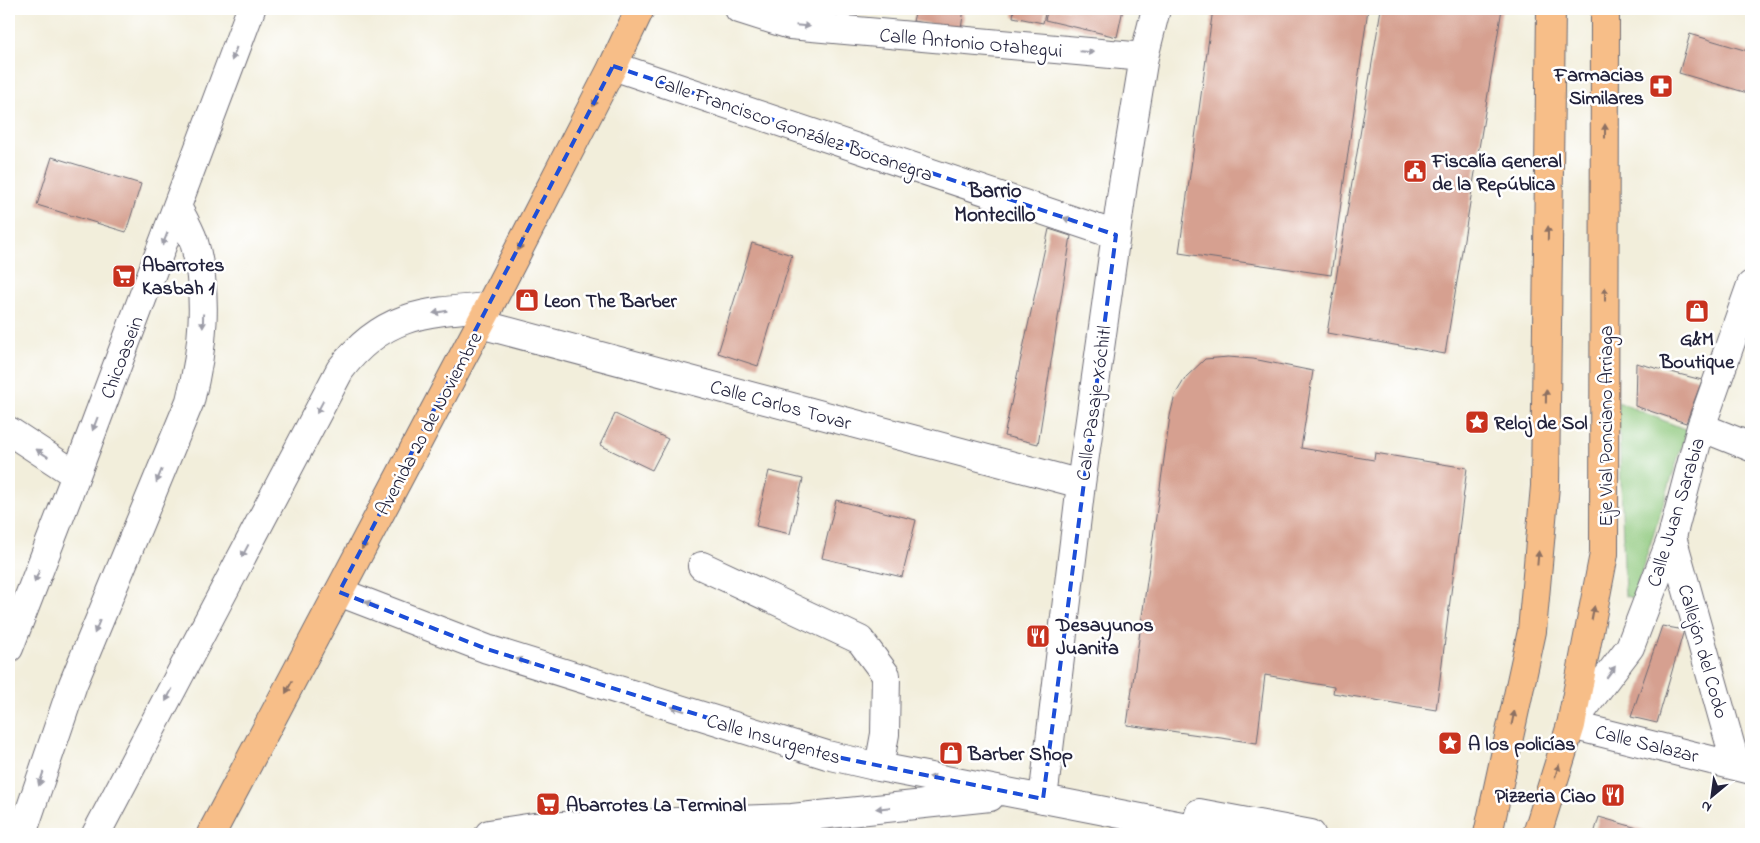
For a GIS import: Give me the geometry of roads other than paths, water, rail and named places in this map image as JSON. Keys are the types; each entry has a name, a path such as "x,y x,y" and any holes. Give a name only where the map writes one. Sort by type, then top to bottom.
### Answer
{"main road":[{"name":"Avenida 20 de Noviembre","path":"217,833 339,592 613,66 640,9"},
{"path":"1488,834 1532,632 1545,486 1551,9"},
{"name":"Eje Vial Ponciano Arriaga","path":"1537,834 1571,725 1604,554 1605,9"}],"street":[{"name":"Chicoasein","path":"9,648 251,9"},
{"name":"Calle Antonio Otahegui","path":"739,9 790,25 1144,57"},
{"name":"Calle Pasaje Xóchitl","path":"1036,792 1116,235 1144,57 1156,9"},
{"name":"Calle Francisco González Bocanegra","path":"613,66 1116,235"},
{"path":"22,834 73,684 190,401 198,366 203,301 201,272 193,240 177,207"},
{"name":"Calle Juan Sarabia","path":"1571,725 1630,647 1672,536 1701,427 1751,286"},
{"path":"96,834 340,370 352,354 367,340 386,327 408,318 456,310 484,315"},
{"name":"Calle Carlos Tovar","path":"484,315 1081,484"},
{"path":"1701,427 1751,447"},
{"path":"9,431 76,475"},
{"name":"Callejón del Codo","path":"1672,536 1744,768"},
{"path":"702,566 860,640 886,675 886,734 879,767"},
{"name":"Calle Insurgentes","path":"339,592 487,650 828,755 879,767 1036,792 1223,834"},
{"name":"Calle Salazar","path":"1571,725 1744,768"},
{"path":"489,834 534,827 792,818 1036,792 1311,834"}],"place":[{"name":"Farmacias Similares","path":"1661,86"},
{"name":"Fiscalía General de la República","path":"1415,171"},
{"name":"Abarrotes Kasbah 1","path":"124,276"},
{"name":"Leon The Barber","path":"527,300"},
{"name":"G&M Boutique","path":"1697,311"},
{"name":"Reloj de Sol","path":"1477,422"},
{"name":"Desayunos Juanita","path":"1038,636"},
{"name":"A los policías","path":"1450,743"},
{"name":"Barber Shop","path":"951,753"},
{"name":"Pizzeria Ciao","path":"1613,795"},
{"name":"Abarrotes La Terminal","path":"548,804"}],"district":[{"name":"Barrio Montecillo","path":"995,202"}]}
